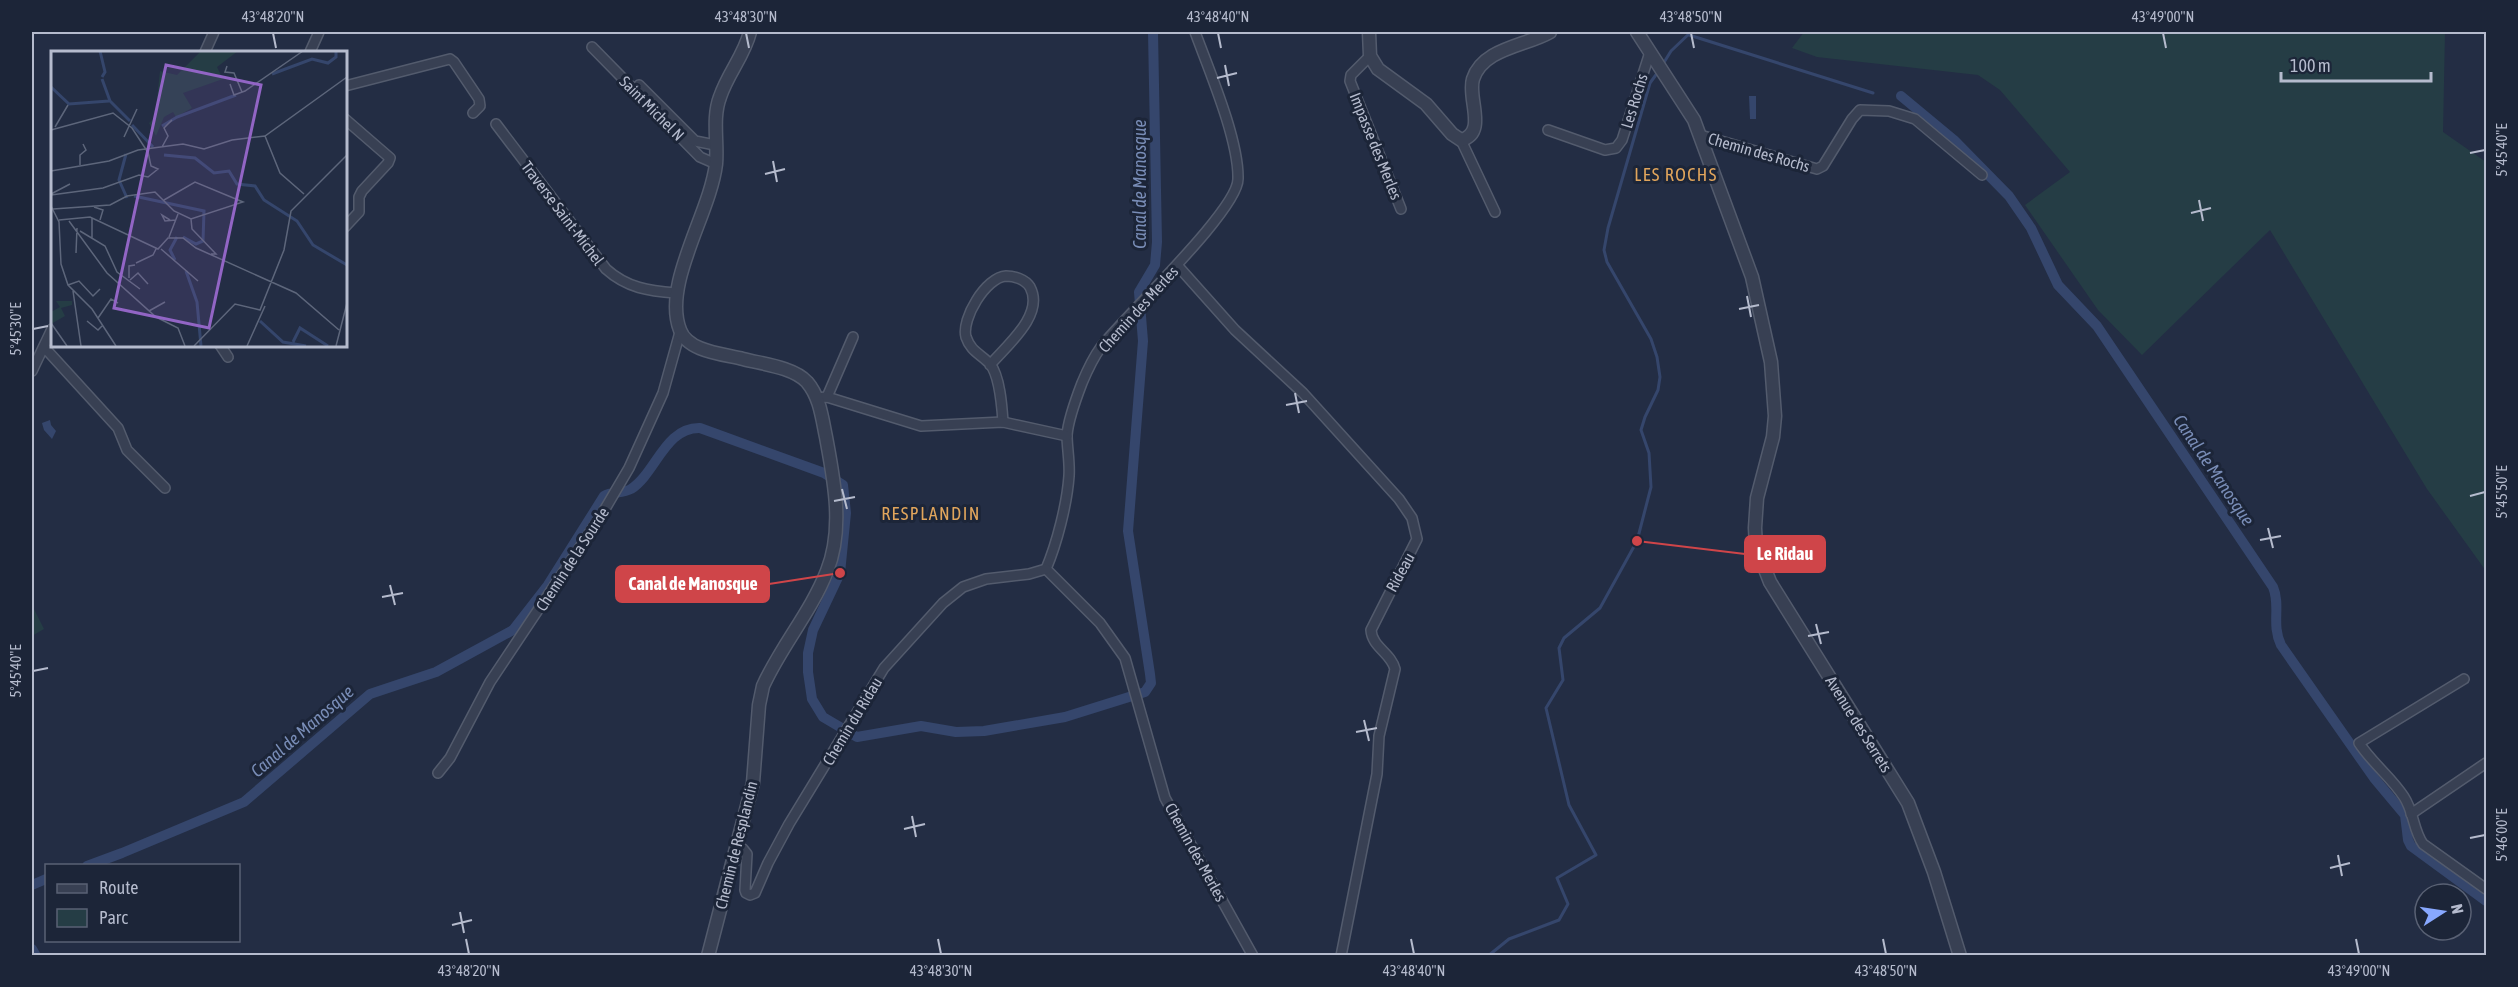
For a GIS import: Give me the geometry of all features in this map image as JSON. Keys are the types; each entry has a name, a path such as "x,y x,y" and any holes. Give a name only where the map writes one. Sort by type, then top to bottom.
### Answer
{"street":[{"path":"205,51 214,32"},
{"path":"310,51 319,32"},
{"path":"680,332 676,314 676,293 716,164 715,145 719,98 746,48 750,32"},
{"name":"Chemin des Merles","path":"1194,32 1228,127 1238,164 1239,181 1231,201 1177,265 1134,308 1093,360 1081,385 1067,436 1070,450 1067,490 1046,569 1100,623 1128,662 1165,798 1253,956"},
{"path":"1369,32 1370,56 1378,69 1426,104 1452,134 1461,140 1495,212"},
{"path":"1461,140 1468,138 1476,122 1473,77 1482,64 1492,56 1526,44 1550,32"},
{"name":"Avenue des Serrets","path":"1637,32 1694,120 1712,176 1752,277 1771,362 1775,416 1773,437 1756,498 1756,546 1766,574 1856,723 1908,802 1935,872 1960,956"},
{"name":"Saint Michel N","path":"592,47 700,157 716,164"},
{"name":"Impasse des Merles","path":"1370,56 1351,75 1350,81 1401,209"},
{"path":"346,86 450,60 454,62 479,99 480,106 473,113"},
{"name":"Les Rochs","path":"1548,129 1605,150 1616,148 1622,140 1656,62"},
{"path":"639,85 695,141 715,145"},
{"name":"Chemin des Rochs","path":"1700,135 1817,169 1823,165 1860,110 1889,111 1915,119 1982,175"},
{"path":"346,120 390,158 362,191 359,197 359,212 346,226"},
{"name":"Traverse Saint-Michel","path":"496,124 606,269 620,281 640,289 676,293"},
{"name":"Rideau","path":"1177,265 1234,330 1303,393 1399,500 1416,526 1418,539 1415,546 1397,575 1371,630 1372,639 1392,662 1395,669 1379,736 1377,774 1341,956"},
{"path":"990,364 1029,317 1032,292 1028,283 1022,279 1004,276 990,282 967,320 965,331 968,342 979,356 990,364 1002,399 1002,422"},
{"path":"32,371 51,331"},
{"name":"Chemin de Resplandin","path":"680,332 688,341 700,348 794,374 807,382 822,398 834,485 836,530 827,570 764,686 759,705 753,783 708,956"},
{"name":"Chemin de la Sourde","path":"438,773 450,758 490,682 618,488 657,410 680,332"},
{"path":"853,337 822,398 921,426 1002,422 1067,436"},
{"path":"221,346 228,357"},
{"path":"44,347 118,429 128,450 165,488"},
{"name":"Chemin du Ridau","path":"736,846 747,854 745,890 746,893 752,895 789,824 843,739 884,668 956,591 974,582 1029,574 1046,569"},
{"path":"2464,679 2359,743 2404,797 2411,814 2411,832 2423,844 2487,889"},
{"path":"2411,814 2487,763"}],"green space":[{"path":"1804,32 2445,32 2443,132 2486,162 2486,571 2427,489 2270,230 2142,355 2098,310 2025,205 2070,172 2000,90 1978,75 1817,57 1792,48"},
{"path":"32,605 44,629 32,636"}],"water":[{"path":"1749,96 1756,96 1756,119 1750,119"},
{"path":"50,420 56,431 52,439 44,430 42,423"}],"waterway":[{"name":"Canal de Manosque","path":"92,864 244,802 370,694 436,672 513,630 548,585 604,496 631,489 640,482 669,443 678,435 700,428 824,473 843,485 846,513 840,573 813,630 808,653 812,699 823,717 857,737 921,726 956,732 984,731 1065,717 1145,692 1151,683 1128,531 1143,341 1139,292 1155,265 1157,242 1153,32"},
{"path":"1663,64 1671,51 1691,32"},
{"path":"1689,35 1873,93"},
{"path":"1488,956 1509,939 1559,920 1568,904 1557,878 1596,855 1569,805 1546,708 1563,680 1559,648 1564,638 1600,608 1637,541 1651,487 1649,453 1641,430 1658,390 1660,377 1657,357 1651,339 1607,262 1604,250 1608,228 1650,83 1658,72"},
{"name":"Canal de Manosque","path":"1901,96 1954,140 2009,196 2031,228 2058,285 2097,326 2273,587 2277,630 2281,645 2374,778 2405,815 2408,840 2411,846 2486,901"},
{"name":"Canal de Manosque","path":"32,885 45,879"},
{"path":"32,949 36,956"}],"place":[{"name":"Le Ridau","path":"1637,541"},
{"name":"Canal de Manosque","path":"840,573"}],"district":[{"name":"LES ROCHS","path":"1676,174"},
{"name":"RESPLANDIN","path":"931,513"}]}
